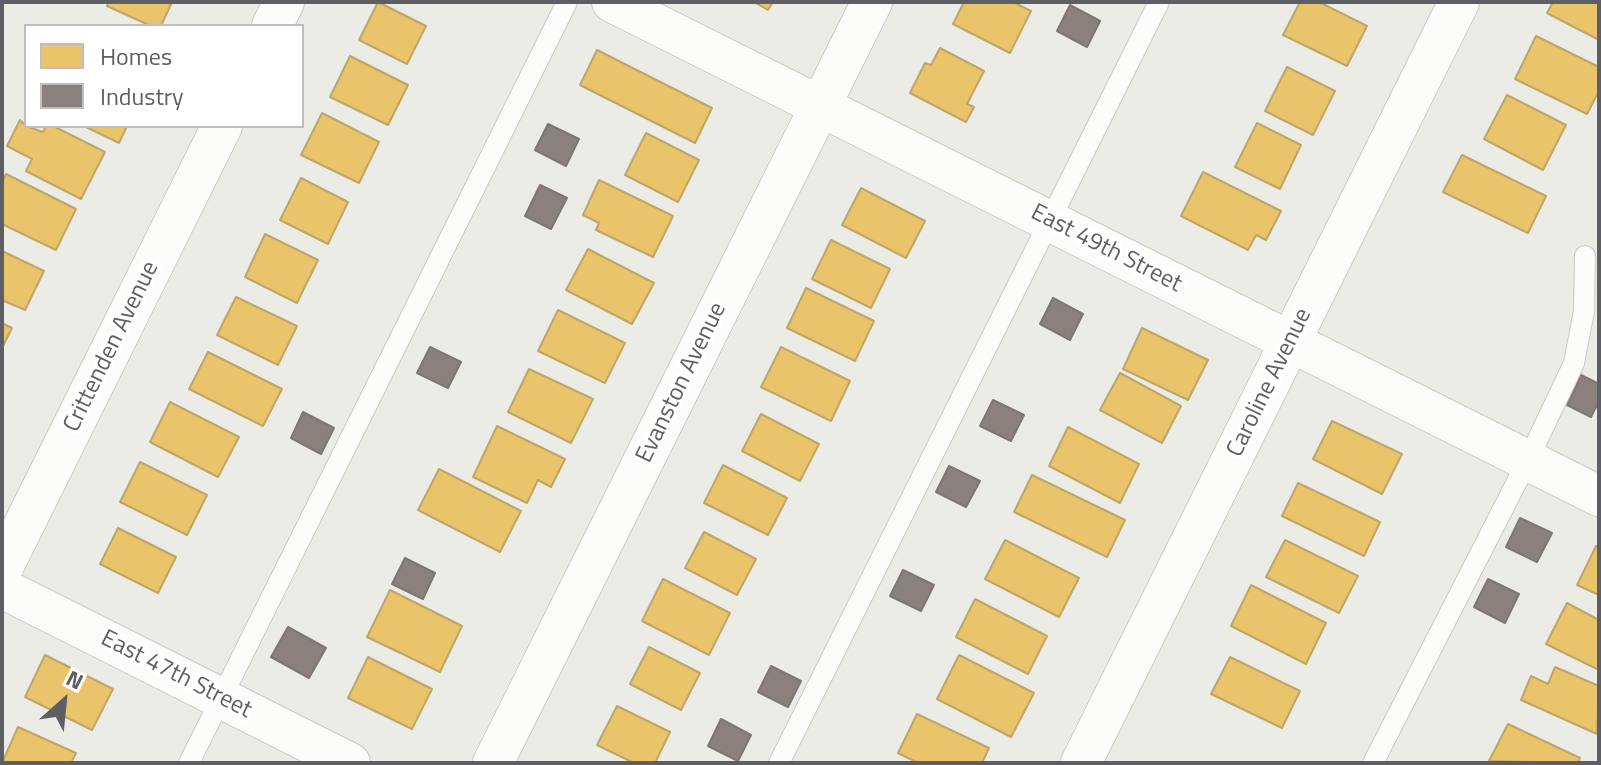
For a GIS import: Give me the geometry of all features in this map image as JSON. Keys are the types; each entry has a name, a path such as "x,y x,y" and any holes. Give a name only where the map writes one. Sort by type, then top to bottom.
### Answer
{"street":[{"path":"273,24 284,2"},
{"name":"East 49th Street","path":"612,2 1599,496"},
{"name":"Evanston Avenue","path":"493,763 872,2"},
{"name":"Caroline Avenue","path":"1081,763 1459,2"},
{"name":"Crittenden Avenue","path":"2,569 221,128"},
{"name":"East 47th Street","path":"2,588 350,763"}],"lane":[{"path":"189,763 567,2"},
{"path":"779,763 1159,2"},
{"path":"1373,763 1528,460 1574,363 1584,311 1585,256"}],"building: Homes":[{"path":"108,2 172,2 162,24 147,24 107,6"},
{"path":"378,2 426,26 407,64 359,40"},
{"path":"754,2 773,2 768,10"},
{"path":"964,2 1013,2 1031,11 1010,53 953,24"},
{"path":"1300,2 1319,2 1367,26 1347,66 1283,35"},
{"path":"1553,2 1599,2 1599,40 1547,13"},
{"path":"1536,36 1599,67 1599,91 1587,114 1515,79"},
{"path":"940,48 984,71 967,104 974,107 966,122 910,93 925,63 931,65"},
{"path":"597,50 712,108 695,143 580,85"},
{"path":"350,56 408,85 388,125 330,97"},
{"path":"1287,67 1335,91 1313,135 1265,111"},
{"path":"1507,95 1566,125 1543,170 1484,139"},
{"path":"322,113 379,142 359,183 301,155"},
{"path":"20,120 24,128 43,132 45,128 57,128 105,152 81,199 26,171 32,159 7,146"},
{"path":"1257,123 1301,145 1280,189 1235,167"},
{"path":"88,128 126,128 119,143"},
{"path":"646,133 699,160 678,202 625,175"},
{"path":"1462,155 1546,196 1528,233 1443,192"},
{"path":"1203,172 1281,211 1266,240 1256,235 1248,250 1181,216"},
{"path":"6,174 76,209 56,250 2,224 2,183"},
{"path":"301,178 348,202 328,244 280,220"},
{"path":"599,180 673,216 653,257 596,230 599,223 583,215"},
{"path":"861,188 925,221 906,258 842,225"},
{"path":"265,234 318,260 297,303 245,277"},
{"path":"831,240 890,269 871,308 812,279"},
{"path":"588,249 654,283 632,324 566,290"},
{"path":"2,251 44,271 25,310 2,300"},
{"path":"806,288 874,321 855,361 787,328"},
{"path":"236,297 297,326 278,365 217,335"},
{"path":"558,310 625,343 605,383 538,351"},
{"path":"2,323 12,328 2,348"},
{"path":"1142,328 1208,360 1188,400 1123,369"},
{"path":"781,347 850,381 831,421 761,387"},
{"path":"208,352 282,389 263,426 189,389"},
{"path":"529,369 593,399 571,443 508,412"},
{"path":"1120,373 1181,406 1162,443 1100,410"},
{"path":"170,402 239,437 218,477 150,442"},
{"path":"761,414 819,444 800,481 742,451"},
{"path":"1332,421 1402,454 1382,494 1313,459"},
{"path":"497,426 565,459 551,487 538,480 527,503 473,477"},
{"path":"1068,427 1139,464 1120,503 1049,466"},
{"path":"140,462 207,495 187,535 120,502"},
{"path":"723,465 787,498 768,535 704,503"},
{"path":"439,469 521,511 500,552 418,510"},
{"path":"1032,475 1125,520 1107,557 1014,512"},
{"path":"1298,483 1380,522 1364,556 1282,516"},
{"path":"118,528 176,557 158,593 100,564"},
{"path":"704,532 756,559 737,595 685,568"},
{"path":"1005,540 1079,578 1059,617 985,579"},
{"path":"1285,540 1358,576 1339,613 1266,577"},
{"path":"1596,546 1599,547 1599,595 1577,585"},
{"path":"663,579 730,613 709,655 642,621"},
{"path":"1251,585 1326,623 1306,664 1231,626"},
{"path":"390,590 462,626 440,672 367,637"},
{"path":"975,599 1047,636 1028,674 956,637"},
{"path":"1567,603 1599,620 1599,670 1546,644"},
{"path":"649,647 700,673 681,710 630,684"},
{"path":"45,655 113,689 92,730 25,697"},
{"path":"959,655 1034,693 1011,737 937,699"},
{"path":"368,657 432,689 412,729 348,698"},
{"path":"1230,657 1300,691 1282,728 1211,694"},
{"path":"1555,667 1599,686 1597,734 1521,700 1531,676 1548,684"},
{"path":"617,706 670,732 655,763 634,763 597,745"},
{"path":"917,714 989,748 982,763 918,763 898,753"},
{"path":"1508,724 1580,758 1578,763 1489,761"},
{"path":"18,727 76,753 71,763 2,763"}],"building: Industry":[{"path":"1070,5 1100,21 1087,47 1057,31"},
{"path":"548,124 579,139 566,166 535,150"},
{"path":"540,185 567,198 551,229 525,216"},
{"path":"1053,298 1083,314 1070,340 1040,324"},
{"path":"430,347 461,362 448,388 417,373"},
{"path":"1581,375 1599,384 1599,401 1591,417 1567,405"},
{"path":"993,400 1024,415 1011,441 980,426"},
{"path":"303,412 334,428 321,454 291,438"},
{"path":"949,466 980,481 966,507 936,492"},
{"path":"1520,518 1552,533 1537,562 1506,547"},
{"path":"405,558 435,573 423,599 392,584"},
{"path":"903,570 934,585 921,611 890,596"},
{"path":"1488,579 1519,594 1505,623 1474,607"},
{"path":"288,627 326,648 309,678 271,657"},
{"path":"771,666 801,681 788,707 758,692"},
{"path":"721,719 751,735 738,761 708,746"}]}
